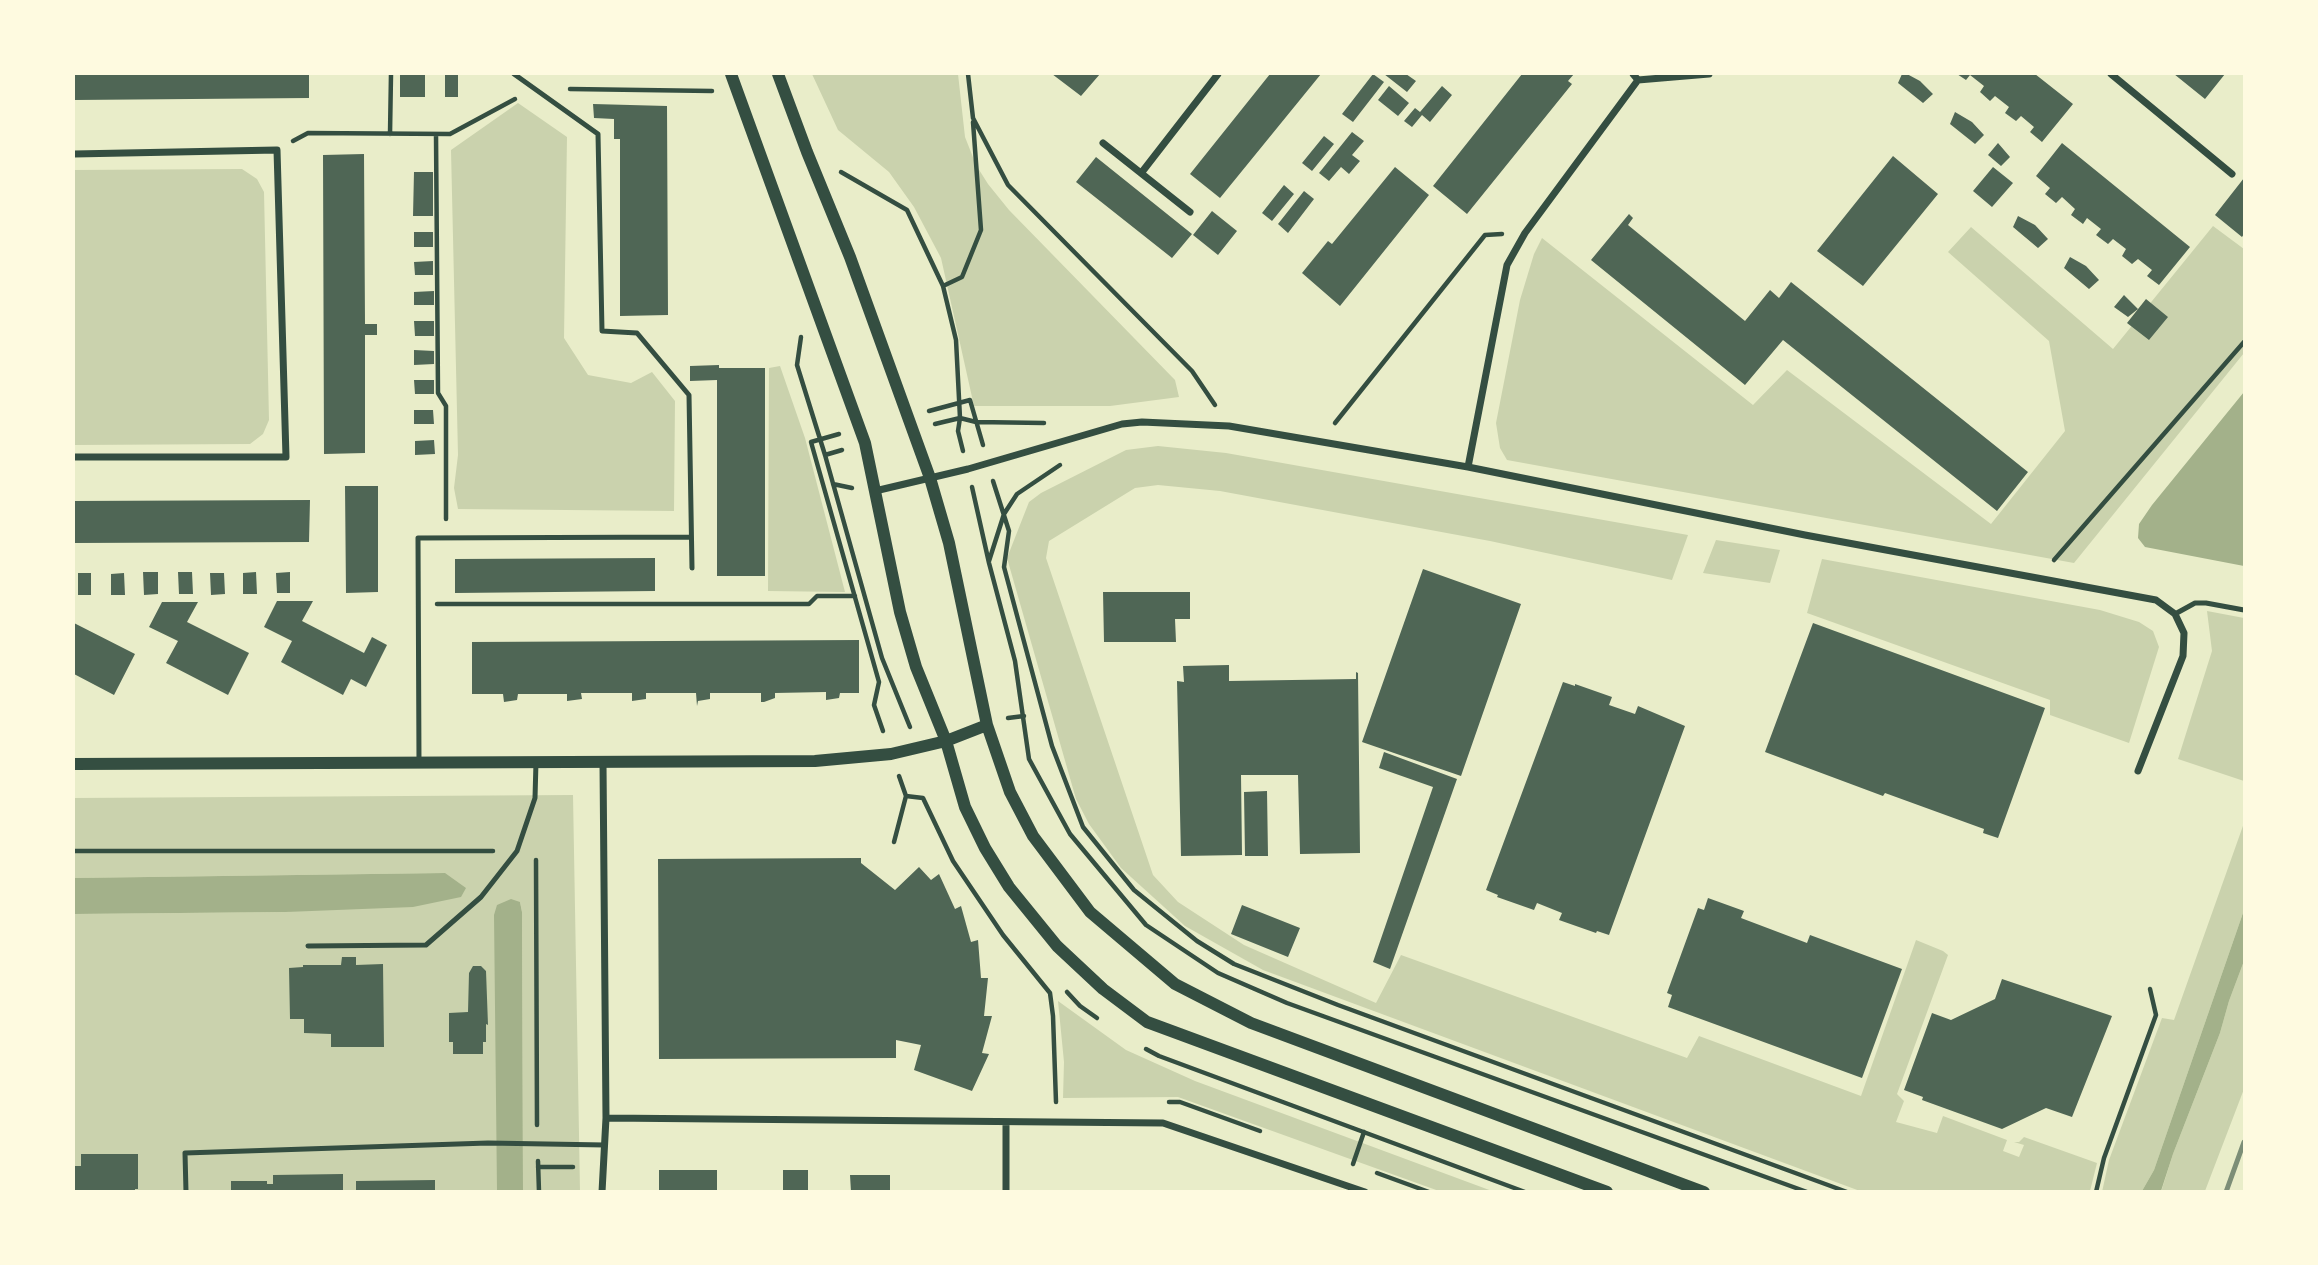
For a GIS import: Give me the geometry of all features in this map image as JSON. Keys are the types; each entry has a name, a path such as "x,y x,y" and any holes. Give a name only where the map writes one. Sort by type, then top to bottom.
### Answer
{"street":[{"path":"731,74 865,443 900,612 916,667 946,741 965,807 985,848 1009,887 1057,946 1102,989 1146,1022 1607,1192"},
{"path":"778,74 850,257 930,478 949,542 987,725 1010,792 1033,836 1090,912 1175,984 1251,1023 1704,1192"},
{"path":"1142,172 1218,74"},
{"path":"1468,467 1507,265 1525,233 1636,77 1709,74"},
{"path":"2111,74 2232,174"},
{"path":"1103,143 1191,212"},
{"path":"74,154 277,150 286,457 74,457"},
{"path":"875,491 968,469 1122,424 1142,422 1229,426 1468,467 2156,600 2175,614 2184,633 2183,656 2138,771"},
{"path":"74,764 815,761 891,754 946,741 987,725"},
{"path":"602,1192 606,1144 603,763"},
{"path":"606,1118 1163,1123 1366,1192"},
{"path":"1006,1123 1006,1192"}],"lane":[{"path":"514,74 597,134 602,331 637,333 689,395 692,568"},
{"path":"419,763 418,538 691,537"},
{"path":"2175,614 2185,607 2206,603 2245,610"},
{"path":"308,946 426,945 481,897 517,851 535,798 536,762"},
{"path":"186,1192 185,1153 488,1143 606,1144"}],"path":[{"path":"390,134 391,74"},
{"path":"943,286 962,277 981,230 968,74"},
{"path":"277,150 308,133 450,134 536,88 738,92"},
{"path":"973,118 1008,186 1192,371 1229,426"},
{"path":"436,134 438,393 446,406 446,538"},
{"path":"807,152 907,210 943,286 956,340 960,418 958,431 1015,661 1029,759 1070,834 1146,925 1218,973 1287,1003 1807,1192"},
{"path":"1319,443 1485,235 1525,233"},
{"path":"802,324 797,365 882,658 919,747"},
{"path":"2037,579 2245,342"},
{"path":"908,416 970,400 1009,531 1004,567 1052,746 1083,827 1134,890 1196,941 1234,964 1338,1005 1847,1192"},
{"path":"912,430 960,418 976,422 1055,423"},
{"path":"860,428 811,442 878,682 874,705 906,796 894,842"},
{"path":"825,455 865,443"},
{"path":"989,563 1004,514 1017,494 1069,459"},
{"path":"419,604 809,604 817,596 855,596"},
{"path":"906,796 923,798 953,862 1003,935 1050,993 1053,1016 1054,1102 1068,1102"},
{"path":"2096,1192 2104,1158 2156,1015 2150,989"},
{"path":"1166,1102 1180,1102 1266,1133"},
{"path":"1353,1164 1364,1132"},
{"path":"1340,1160 1429,1192"}],"shaded area":[{"path":"812,74 958,74 965,137 976,165 988,184 1009,210 1175,380 1179,397 1110,406 974,406 941,258 914,207 889,172 838,130"},
{"path":"518,103 567,137 564,338 588,375 631,383 652,372 675,401 674,511 458,509 454,488 458,455 451,150"},
{"path":"242,169 257,179 264,192 269,420 263,434 250,444 74,445 74,170"},
{"path":"2213,226 2244,249 2244,353 2074,563 1507,460 1500,448 1496,423 1520,300 1534,254 1542,238 1753,405 1787,370 1991,524 2065,431 2049,341 1948,252 1971,227 2113,349"},
{"path":"780,366 805,438 845,592 768,591 769,368"},
{"path":"2244,392 2244,566 2145,547 2138,538 2139,524"},
{"path":"1158,446 1226,453 1688,535 1672,580 1490,541 1220,491 1158,485 1135,488 1049,541 1046,558 1153,875 1178,902 1244,945 1376,1003 1401,955 1687,1058 1699,1036 1861,1096 1916,940 1948,955 1897,1094 1904,1101 1896,1122 1937,1133 1943,1116 2007,1140 2003,1151 2019,1157 2024,1145 2014,1142 2019,1142 2024,1137 2097,1163 2090,1191 1860,1191 1263,970 1185,926 1121,868 1089,824 1076,799 1007,558 1029,502 1041,493 1126,450"},
{"path":"1716,540 1780,550 1770,583 1703,573"},
{"path":"1822,559 2100,610 2139,622 2153,631 2159,647 2129,743 2050,715 2050,700 1807,613"},
{"path":"2207,611 2244,618 2244,781 2178,759 2212,651"},
{"path":"573,795 580,1191 523,1191 520,902 497,1128 497,1191 74,1191 74,914 286,912 445,873 74,878 74,798"},
{"path":"2244,823 2244,910 2154,1170 2142,1191 2102,1192 2109,1160 2162,1018 2174,1020"},
{"path":"445,873 466,888 461,897 413,907 286,912 74,914 74,878"},
{"path":"511,899 520,902 522,912 523,1191 497,1191 494,915 497,905"},
{"path":"2244,910 2244,961 2220,1033 2161,1191 2142,1191 2154,1170"},
{"path":"2244,961 2244,1089 2205,1191 2161,1192 2220,1033"},
{"path":"1058,1001 1126,1050 1195,1081 1492,1191 1439,1191 1178,1097 1063,1098 1064,1062"}],"building":[{"path":"74,74 309,74 309,98 74,100"},
{"path":"400,74 425,74 425,97 400,97"},
{"path":"445,74 458,74 458,97 445,97"},
{"path":"1052,74 1100,74 1081,96"},
{"path":"1270,74 1321,74 1220,198 1190,174"},
{"path":"1373,74 1384,82 1353,122 1342,114"},
{"path":"1384,74 1406,74 1416,81 1407,92"},
{"path":"1522,74 1574,74 1568,81 1572,84 1467,214 1433,186"},
{"path":"1902,74 1920,81 1933,94 1923,103 1898,83"},
{"path":"1957,74 2035,74 2073,104 2042,142 2030,132 2034,127 2021,116 2016,121 2005,113 2009,107 1995,96 1990,101 1980,92 1984,86 1970,75 1966,80"},
{"path":"2174,74 2225,74 2205,99"},
{"path":"1389,86 1409,103 1398,116 1378,100"},
{"path":"1442,86 1452,95 1430,122 1422,115 1412,127 1404,121 1415,108 1420,112"},
{"path":"593,104 667,106 668,315 620,316 620,139 614,139 614,119 594,118"},
{"path":"1955,112 1972,122 1984,135 1975,144 1950,124"},
{"path":"1352,132 1364,141 1352,155 1360,161 1349,174 1341,167 1329,181 1319,173"},
{"path":"1324,136 1334,144 1312,171 1302,163"},
{"path":"1998,143 2010,157 2001,166 1988,155"},
{"path":"2062,143 2190,247 2159,285 2147,276 2152,270 2138,259 2132,264 2122,256 2126,249 2113,239 2108,244 2096,235 2101,229 2087,218 2083,224 2071,215 2075,209 2062,197 2056,203 2045,194 2050,188 2036,176"},
{"path":"364,154 365,324 377,324 377,335 365,335 365,453 324,454 323,155"},
{"path":"1893,156 1938,194 1863,286 1817,251"},
{"path":"1096,157 1192,234 1172,258 1076,182"},
{"path":"1395,167 1429,195 1340,306 1302,273 1328,241 1332,244"},
{"path":"1993,167 2013,183 1992,207 1973,191"},
{"path":"414,172 433,172 433,216 413,216"},
{"path":"2244,178 2244,234 2242,237 2215,215"},
{"path":"1284,185 1294,194 1272,221 1262,213"},
{"path":"1304,191 1314,199 1288,233 1278,224"},
{"path":"1212,211 1237,231 1218,255 1193,235"},
{"path":"1629,214 1633,218 1628,225 1745,321 1770,290 1779,298 1791,282 2028,472 1997,511 1783,340 1745,385 1591,260"},
{"path":"2018,216 2035,225 2048,239 2038,248 2013,227"},
{"path":"414,232 433,232 433,247 414,247"},
{"path":"2070,257 2086,266 2099,280 2089,289 2064,268"},
{"path":"433,261 433,275 415,275 414,262"},
{"path":"434,291 434,305 414,305 414,292"},
{"path":"2124,295 2138,309 2128,317 2114,307"},
{"path":"2146,299 2168,317 2149,340 2127,323"},
{"path":"414,321 434,321 434,336 415,336"},
{"path":"414,350 434,351 434,364 414,365"},
{"path":"719,365 719,368 765,368 765,576 717,576 717,380 690,381 690,366"},
{"path":"414,380 434,380 434,394 415,394"},
{"path":"414,410 433,410 434,424 414,424"},
{"path":"434,440 435,454 415,455 415,441"},
{"path":"345,486 378,486 378,592 346,593"},
{"path":"310,500 309,542 74,543 74,501"},
{"path":"655,558 655,591 455,593 455,559"},
{"path":"1423,569 1521,604 1461,776 1362,742"},
{"path":"143,572 158,572 158,594 144,595"},
{"path":"178,572 192,572 193,594 179,594"},
{"path":"256,572 257,594 243,594 243,573"},
{"path":"290,572 290,593 277,593 276,573"},
{"path":"78,573 91,573 91,595 78,595"},
{"path":"124,573 125,595 111,595 111,574"},
{"path":"210,573 224,573 225,594 211,595"},
{"path":"1103,592 1190,592 1190,619 1175,619 1176,642 1104,642"},
{"path":"277,601 313,601 302,621 364,653 372,637 387,645 366,687 351,679 343,695 281,662 292,641 264,627"},
{"path":"162,602 198,602 187,622 249,653 228,695 166,663 178,641 149,627"},
{"path":"74,623 135,654 114,695 74,674"},
{"path":"1813,623 2045,708 1998,838 1983,833 1984,829 1885,793 1883,796 1765,752"},
{"path":"859,640 859,693 840,693 839,698 826,700 826,692 775,693 775,698 764,702 761,702 761,693 710,693 710,699 698,701 697,706 696,693 646,693 646,699 632,701 632,693 581,693 582,699 567,701 567,694 518,694 517,700 504,702 503,694 472,694 472,642"},
{"path":"1229,665 1229,681 1356,679 1356,672 1358,673 1360,853 1300,854 1298,775 1241,775 1242,855 1181,856 1177,681 1184,682 1183,666"},
{"path":"1563,682 1612,697 1609,705 1635,714 1638,706 1685,726 1609,935 1559,920 1562,913 1537,903 1534,910 1497,897 1498,895 1486,890"},
{"path":"1384,752 1457,779 1390,969 1373,962 1433,787 1379,768"},
{"path":"1267,791 1268,856 1245,856 1244,792"},
{"path":"861,858 861,863 895,890 919,867 931,880 939,874 955,909 961,906 971,942 978,940 981,978 988,978 984,1016 992,1016 982,1053 989,1054 972,1091 914,1070 921,1045 896,1040 896,1058 659,1059 658,859"},
{"path":"1708,898 1744,911 1741,918 1807,943 1810,935 1902,969 1862,1078 1668,1007 1672,995 1667,993 1698,908 1704,910"},
{"path":"1242,905 1300,928 1288,957 1231,934"},
{"path":"342,957 356,957 356,965 383,964 384,1047 331,1047 331,1034 304,1033 304,1019 290,1019 289,968 303,965 341,965"},
{"path":"473,966 481,966 486,971 486,1042 483,1042 483,1054 453,1054 453,1042 449,1042 449,1013 468,1012 469,973"},
{"path":"2002,979 2112,1016 2072,1117 2046,1108 2002,1129 1922,1100 1923,1097 1904,1090 1932,1013 1951,1020 1995,999"},
{"path":"81,1154 138,1154 138,1189 135,1189 135,1192 74,1192 74,1166 81,1166"},
{"path":"659,1170 717,1170 717,1192 659,1192"},
{"path":"783,1170 808,1170 808,1192 783,1192"},
{"path":"343,1174 343,1192 231,1192 231,1181 267,1181 267,1184 273,1184 273,1175"},
{"path":"850,1175 890,1175 890,1192 851,1192"},
{"path":"435,1180 435,1192 356,1192 356,1181"}],"railway":[{"path":"2226,1192 2244,1142"}]}
